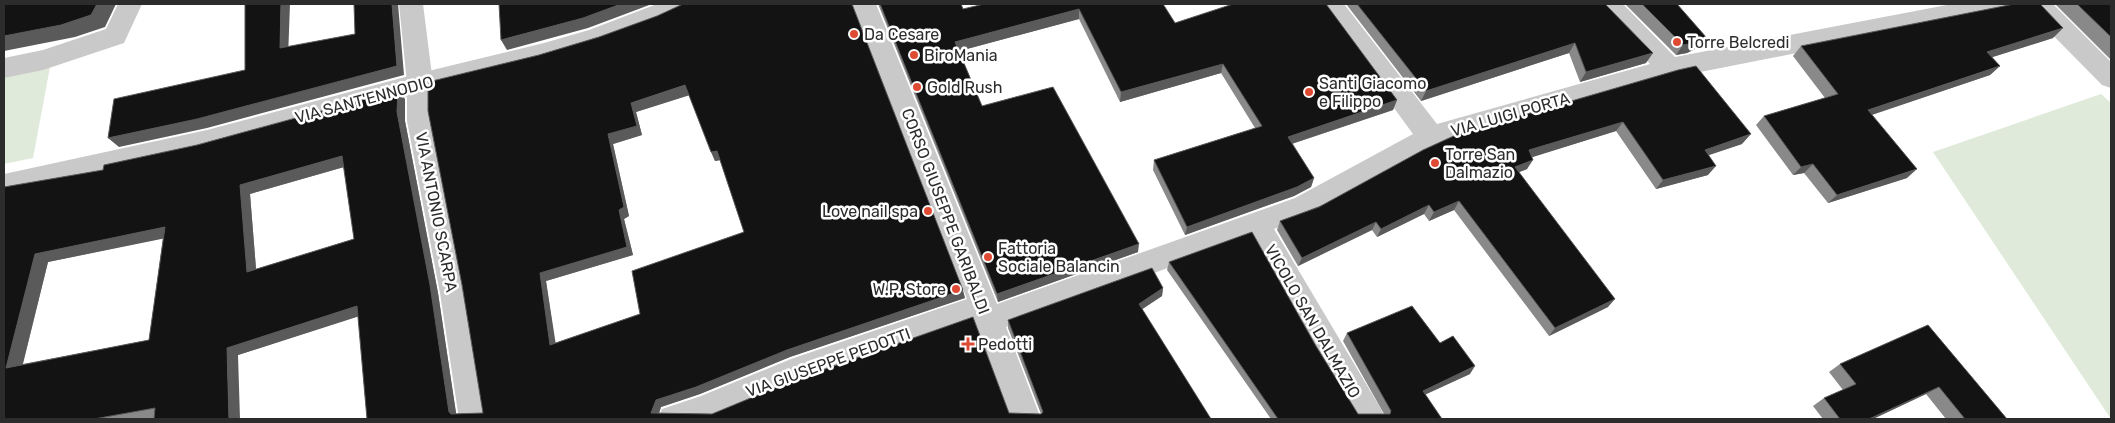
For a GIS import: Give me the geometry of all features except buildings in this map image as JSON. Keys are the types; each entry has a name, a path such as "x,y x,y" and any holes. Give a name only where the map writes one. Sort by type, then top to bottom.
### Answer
{"street":[{"path":"4,68 44,60 115,36 130,4"},
{"name":"VIA ANTONIO SCARPA","path":"411,4 420,83 420,121 454,293 474,419"},
{"name":"VIA SANT'ENNODIO","path":"4,185 206,141 420,83 544,53 594,38 652,17 680,4"},
{"name":"CORSO GIUSEPPE GARIBALDI","path":"864,4 1026,419"},
{"path":"1330,4 1431,137"},
{"path":"1608,4 1670,68"},
{"name":"VIA LUIGI PORTA","path":"986,313 1305,206 1431,137 1670,68 2000,4"},
{"path":"2038,4 2111,78"},
{"name":"VICOLO SAN DALMAZIO","path":"1256,223 1370,419"},
{"name":"VIA GIUSEPPE PEDOTTI","path":"673,419 703,410 791,373 986,313"}],"green space":[{"path":"50,67 33,158 4,164 4,76"},
{"path":"2101,94 2111,103 2111,419 1933,152"}],"place":[{"name":"Da Cesare","path":"854,34"},
{"name":"Torre Belcredi","path":"1677,42"},
{"name":"BiroMania","path":"914,55"},
{"name":"Gold Rush","path":"917,87"},
{"name":"Santi Giacomo e Filippo","path":"1309,92"},
{"name":"Torre San Dalmazio","path":"1435,163"},
{"name":"Love nail spa","path":"928,211"},
{"name":"Fattoria Sociale Balancin","path":"988,257"},
{"name":"W.P. Store","path":"956,289"},
{"name":"Pedotti","path":"968,344"}]}
